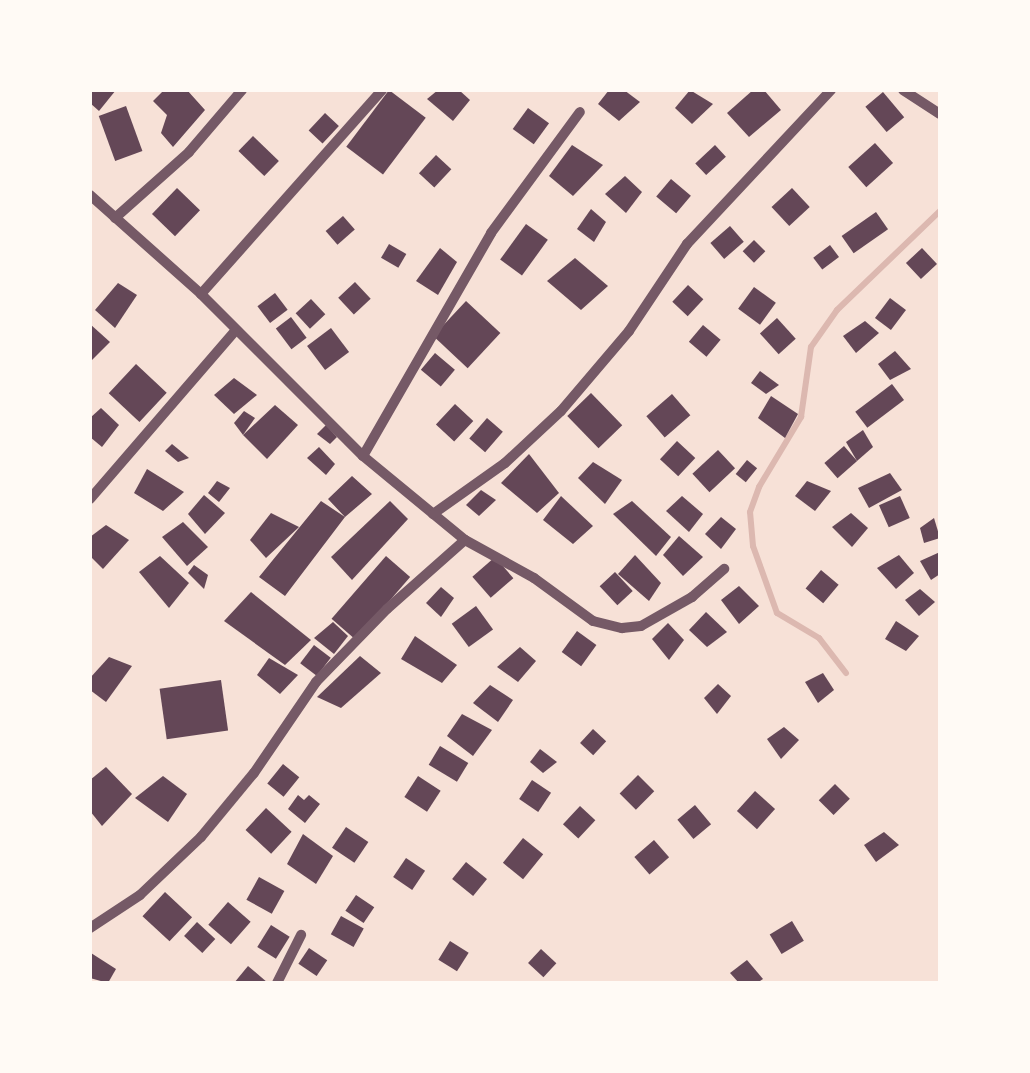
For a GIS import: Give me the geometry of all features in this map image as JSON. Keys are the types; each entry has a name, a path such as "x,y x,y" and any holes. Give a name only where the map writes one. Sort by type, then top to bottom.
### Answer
{"street":[{"path":"115,218 188,152 242,90"},
{"path":"201,294 382,90"},
{"path":"433,514 504,463 561,411 629,331 687,244 832,90"},
{"path":"903,90 940,114"},
{"path":"363,456 491,233 580,112"},
{"path":"90,195 201,294 234,332 363,456 465,540 534,578 593,620 622,628 641,626 692,597 724,568"},
{"path":"90,500 234,332"},
{"path":"90,928 140,895 201,838 254,772 316,682 387,609 465,540"},
{"path":"277,983 301,934"}],"building":[{"path":"90,90 116,90 99,111 90,103"},
{"path":"164,90 187,90 205,110 173,147 161,133 167,115 153,101"},
{"path":"389,90 426,118 383,174 346,147"},
{"path":"438,90 459,90 470,100 453,121 427,99"},
{"path":"609,90 624,90 640,102 619,121 598,104"},
{"path":"690,90 713,104 692,124 675,108"},
{"path":"753,90 764,90 781,110 749,137 727,113"},
{"path":"883,92 904,117 887,132 865,107"},
{"path":"126,106 142,151 115,161 99,116"},
{"path":"528,108 549,123 534,144 513,129"},
{"path":"325,113 339,126 323,144 309,131"},
{"path":"253,136 279,161 264,176 238,151"},
{"path":"875,143 893,163 866,187 848,167"},
{"path":"572,145 603,165 573,196 549,176"},
{"path":"715,145 726,157 706,175 695,163"},
{"path":"436,155 451,169 434,188 419,173"},
{"path":"625,176 642,192 626,213 605,194"},
{"path":"671,179 691,196 676,213 656,197"},
{"path":"177,188 200,210 175,236 152,214"},
{"path":"792,188 810,207 789,226 772,207"},
{"path":"591,209 606,222 594,242 577,229"},
{"path":"876,212 888,229 854,253 842,236"},
{"path":"343,216 355,230 337,245 326,231"},
{"path":"526,224 548,240 522,275 500,260"},
{"path":"730,226 744,242 724,259 710,243"},
{"path":"754,240 765,251 754,263 743,251"},
{"path":"389,244 406,254 398,268 381,258"},
{"path":"830,245 839,257 822,270 813,258"},
{"path":"440,248 457,262 438,295 416,281"},
{"path":"922,248 937,264 921,279 906,263"},
{"path":"575,258 608,286 581,310 547,281"},
{"path":"355,282 371,299 354,315 338,298"},
{"path":"118,283 137,295 115,328 95,310"},
{"path":"688,285 703,299 688,316 672,302"},
{"path":"754,287 776,303 760,325 738,309"},
{"path":"275,293 288,310 270,323 257,306"},
{"path":"890,298 906,310 891,330 875,318"},
{"path":"311,299 325,314 310,329 296,313"},
{"path":"466,301 500,333 468,368 433,336"},
{"path":"291,317 307,338 291,349 276,328"},
{"path":"777,318 796,339 779,354 760,333"},
{"path":"865,321 879,333 856,353 843,336"},
{"path":"90,324 110,342 90,362"},
{"path":"703,325 721,340 706,357 689,342"},
{"path":"331,328 349,352 325,370 307,346"},
{"path":"895,351 911,369 890,380 878,364"},
{"path":"435,353 455,370 441,387 421,370"},
{"path":"136,364 167,393 139,422 109,393"},
{"path":"760,371 779,385 766,394 751,383"},
{"path":"234,378 257,395 234,414 214,395"},
{"path":"892,384 904,400 867,428 855,412"},
{"path":"591,393 622,425 599,448 567,416"},
{"path":"672,394 690,415 665,437 646,416"},
{"path":"771,396 798,414 785,438 758,418"},
{"path":"455,404 473,421 454,442 436,424"},
{"path":"275,405 298,425 267,459 243,435"},
{"path":"101,408 119,425 102,447 90,437 90,418"},
{"path":"244,411 255,418 243,435 234,423"},
{"path":"487,418 503,432 485,452 469,438"},
{"path":"326,425 337,437 330,444 317,434"},
{"path":"863,430 873,447 857,461 846,442"},
{"path":"677,441 695,458 678,476 660,459"},
{"path":"172,444 189,458 178,462 165,451"},
{"path":"844,446 857,461 837,478 824,463"},
{"path":"319,447 335,464 326,475 307,458"},
{"path":"718,450 735,468 709,492 692,474"},
{"path":"529,454 559,493 537,513 501,483"},
{"path":"747,460 757,468 746,482 736,474"},
{"path":"593,462 622,480 605,504 578,478"},
{"path":"147,469 184,492 163,511 134,493"},
{"path":"890,473 902,490 869,508 858,488"},
{"path":"352,476 372,494 345,517 328,499"},
{"path":"217,481 230,488 219,502 208,493"},
{"path":"807,481 831,491 815,511 795,496"},
{"path":"481,490 496,500 479,516 466,505"},
{"path":"204,495 225,513 205,534 188,514"},
{"path":"561,496 593,526 573,544 543,520"},
{"path":"682,496 703,514 689,532 666,511"},
{"path":"900,496 910,518 889,527 879,505"},
{"path":"321,501 345,517 285,596 259,577"},
{"path":"390,501 408,519 352,580 331,557"},
{"path":"632,501 671,537 656,556 613,514"},
{"path":"271,513 299,527 266,558 250,540"},
{"path":"851,513 868,528 852,547 832,527"},
{"path":"721,517 736,529 721,549 705,534"},
{"path":"934,518 940,538 924,543 920,528"},
{"path":"183,522 208,547 187,566 162,537"},
{"path":"106,525 129,540 103,569 90,556 90,537"},
{"path":"679,536 703,557 683,576 663,555"},
{"path":"940,552 940,574 931,580 920,561"},
{"path":"635,555 661,583 649,601 618,574"},
{"path":"899,555 914,573 896,589 877,568"},
{"path":"160,556 189,583 169,608 139,572"},
{"path":"386,556 410,577 356,640 332,619"},
{"path":"495,557 513,578 491,598 472,577"},
{"path":"194,565 208,575 204,589 188,573"},
{"path":"821,570 839,585 823,603 806,588"},
{"path":"615,572 633,591 617,605 600,586"},
{"path":"739,586 759,606 739,624 721,600"},
{"path":"441,587 454,598 441,617 426,603"},
{"path":"920,589 935,602 919,616 905,600"},
{"path":"251,592 311,640 285,665 224,621"},
{"path":"476,606 493,629 469,647 452,624"},
{"path":"706,612 727,632 707,647 689,630"},
{"path":"896,621 919,636 906,651 885,639"},
{"path":"333,622 348,636 334,654 314,638"},
{"path":"668,623 684,640 669,660 652,639"},
{"path":"577,631 596,645 581,666 562,652"},
{"path":"415,636 457,665 442,683 401,659"},
{"path":"314,645 331,658 317,676 300,663"},
{"path":"520,647 536,661 518,682 497,667"},
{"path":"360,656 381,673 341,708 317,697"},
{"path":"109,657 132,666 106,702 90,690 90,678"},
{"path":"269,658 298,675 280,694 257,675"},
{"path":"823,673 834,690 818,703 805,682"},
{"path":"221,680 228,731 167,739 160,689"},
{"path":"718,684 731,696 717,714 704,698"},
{"path":"490,685 513,700 498,722 473,703"},
{"path":"462,714 492,730 473,756 447,736"},
{"path":"784,727 799,740 781,759 767,739"},
{"path":"593,729 606,741 593,755 580,743"},
{"path":"440,746 468,763 457,782 429,765"},
{"path":"540,749 557,762 543,773 530,762"},
{"path":"283,764 299,777 284,797 267,783"},
{"path":"106,767 132,794 102,826 90,811 90,780"},
{"path":"638,775 654,791 636,810 620,793"},
{"path":"163,776 187,794 168,822 135,798"},
{"path":"418,776 441,791 427,812 404,797"},
{"path":"532,780 551,793 538,812 519,799"},
{"path":"835,784 850,799 834,815 819,800"},
{"path":"755,791 775,809 757,829 737,811"},
{"path":"298,795 304,800 309,795 320,804 305,823 288,809"},
{"path":"695,805 711,824 693,839 677,820"},
{"path":"580,806 595,820 578,839 563,824"},
{"path":"266,808 292,832 271,854 246,830"},
{"path":"346,827 368,842 354,863 332,848"},
{"path":"884,832 899,845 876,862 864,845"},
{"path":"303,834 333,856 316,884 287,864"},
{"path":"523,838 543,854 523,879 503,863"},
{"path":"654,840 669,857 649,874 634,857"},
{"path":"406,858 425,871 412,890 393,877"},
{"path":"466,862 487,879 473,896 452,879"},
{"path":"259,877 284,891 272,914 246,900"},
{"path":"165,892 192,917 170,941 142,916"},
{"path":"356,895 374,907 364,923 345,911"},
{"path":"228,902 251,922 231,944 208,925"},
{"path":"341,916 364,929 354,947 331,934"},
{"path":"792,921 804,941 782,954 770,934"},
{"path":"197,922 215,939 202,953 184,936"},
{"path":"271,925 290,937 276,959 257,947"},
{"path":"450,941 469,953 457,971 438,960"},
{"path":"309,948 327,960 317,976 298,964"},
{"path":"541,949 556,963 543,977 528,963"},
{"path":"91,953 116,969 108,983 90,978"},
{"path":"747,960 763,979 757,983 739,983 730,973"},
{"path":"248,966 268,983 234,983"}],"waterway":[{"path":"846,673 819,638 777,613 753,546 750,512 759,487 801,417 811,347 837,310 940,211"}]}
